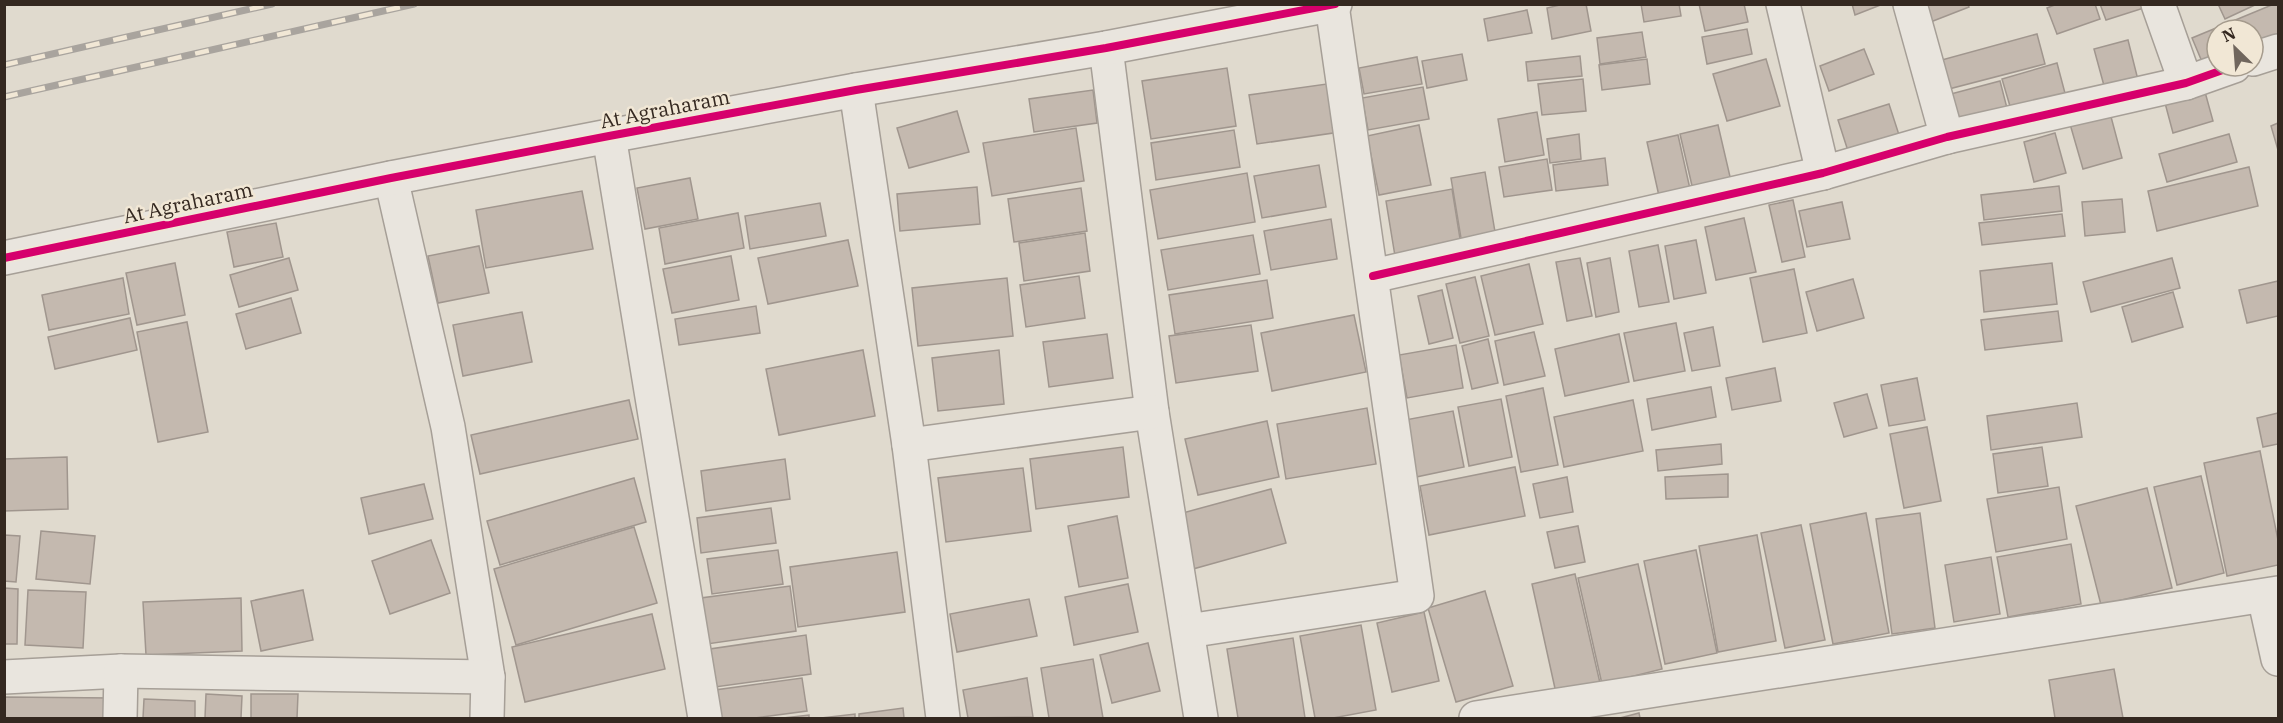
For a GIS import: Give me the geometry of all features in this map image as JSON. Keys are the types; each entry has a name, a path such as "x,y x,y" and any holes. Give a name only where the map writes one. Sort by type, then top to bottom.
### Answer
{"street":[{"path":"1783,4 1823,172"},
{"path":"1910,4 1947,137"},
{"path":"2158,4 2186,82"},
{"path":"1188,631 1417,596 1334,5"},
{"name":"At Agraharam","path":"4,258 391,178 609,136 1334,5"},
{"path":"1106,48 1152,412 1201,718"},
{"path":"1373,276 1823,172 1947,137 2205,76"},
{"path":"856,90 909,445 943,718"},
{"path":"609,136 705,718"},
{"path":"391,178 448,427 488,677 487,718"},
{"path":"909,445 1152,412"},
{"path":"1476,718 2271,594 2278,659"},
{"path":"4,677 121,671 488,677"},
{"path":"120,718 121,671"}],"building":[{"path":"1564,4 1586,4 1591,31 1552,39 1547,8"},
{"path":"1641,4 1679,4 1681,16 1644,22"},
{"path":"1699,4 1744,4 1748,22 1705,31"},
{"path":"1852,4 1883,4 1855,15"},
{"path":"1921,4 1968,4 1969,7 1928,23"},
{"path":"2057,4 2095,4 2100,19 2057,34 2047,8"},
{"path":"2100,4 2147,4 2147,7 2106,20"},
{"path":"2218,4 2257,4 2227,18 2225,18"},
{"path":"2278,4 2278,34 2265,39 2265,18 2240,18"},
{"path":"1527,10 1532,33 1488,41 1484,19"},
{"path":"1747,29 1752,54 1707,64 1702,37"},
{"path":"1642,32 1646,57 1600,64 1597,38"},
{"path":"2205,33 2205,63 2203,64 2192,38"},
{"path":"2037,34 2045,64 1945,90 1938,61"},
{"path":"2128,40 2139,84 2106,93 2094,49"},
{"path":"1864,49 1874,74 1829,91 1820,66"},
{"path":"1462,54 1467,80 1427,88 1422,61"},
{"path":"1580,56 1582,76 1528,81 1526,62"},
{"path":"1417,57 1422,84 1364,94 1359,68"},
{"path":"1647,59 1650,84 1602,90 1599,65"},
{"path":"1766,59 1780,106 1727,121 1713,74"},
{"path":"2057,63 2066,97 2012,113 2002,79"},
{"path":"1227,68 1236,126 1151,139 1142,81"},
{"path":"1583,79 1586,111 1542,115 1538,84"},
{"path":"2000,81 2008,112 1954,126 1947,95"},
{"path":"1341,82 1347,131 1257,144 1249,95"},
{"path":"1423,87 1429,119 1368,130 1362,98"},
{"path":"1093,90 1097,123 1034,132 1029,99"},
{"path":"2205,92 2213,121 2173,133 2165,103"},
{"path":"1889,104 1900,138 1849,154 1838,120"},
{"path":"957,111 969,152 909,168 897,128"},
{"path":"1537,112 1544,155 1505,162 1498,119"},
{"path":"2110,113 2122,158 2083,169 2070,124"},
{"path":"2278,123 2278,150 2271,126"},
{"path":"1419,125 1431,185 1379,195 1367,136"},
{"path":"1718,125 1731,181 1693,190 1680,134"},
{"path":"1076,128 1084,181 992,196 983,143"},
{"path":"1234,130 1240,167 1156,180 1151,143"},
{"path":"2055,133 2066,173 2034,182 2024,142"},
{"path":"1579,134 1581,159 1550,163 1547,139"},
{"path":"2229,134 2237,162 2167,182 2159,154"},
{"path":"1678,135 1690,189 1659,196 1647,142"},
{"path":"1605,158 1608,185 1556,191 1553,165"},
{"path":"1547,159 1552,190 1504,197 1499,167"},
{"path":"1319,165 1326,207 1262,218 1254,176"},
{"path":"2249,167 2258,206 2157,231 2148,191"},
{"path":"1485,172 1496,238 1462,244 1451,178"},
{"path":"1247,173 1255,222 1158,239 1150,190"},
{"path":"690,178 698,219 645,229 637,188"},
{"path":"2059,186 2062,211 1984,220 1981,195"},
{"path":"977,187 980,224 900,231 897,194"},
{"path":"1081,188 1087,231 1014,242 1008,199"},
{"path":"1452,189 1461,245 1395,256 1386,201"},
{"path":"582,191 593,249 486,268 476,210"},
{"path":"2122,199 2125,232 2085,236 2082,202"},
{"path":"1793,200 1805,257 1782,262 1769,205"},
{"path":"1842,202 1850,239 1807,247 1799,211"},
{"path":"820,203 826,236 750,249 745,216"},
{"path":"738,213 744,248 665,264 659,228"},
{"path":"2062,214 2065,236 1982,245 1979,223"},
{"path":"1744,218 1756,272 1716,280 1705,227"},
{"path":"1331,219 1337,259 1271,270 1264,231"},
{"path":"276,223 283,257 234,267 227,232"},
{"path":"1085,233 1090,271 1024,281 1019,243"},
{"path":"1253,235 1260,274 1168,290 1161,250"},
{"path":"848,240 858,286 768,304 758,258"},
{"path":"1696,240 1706,293 1674,299 1665,246"},
{"path":"1658,245 1669,302 1639,307 1629,251"},
{"path":"479,246 489,293 438,303 428,256"},
{"path":"731,256 739,300 672,313 663,269"},
{"path":"289,258 298,290 239,307 230,275"},
{"path":"1580,258 1592,316 1567,321 1556,262"},
{"path":"1610,258 1619,312 1596,317 1587,263"},
{"path":"2172,258 2180,288 2091,312 2083,282"},
{"path":"175,263 185,315 137,325 126,273"},
{"path":"2052,263 2057,304 1984,312 1980,271"},
{"path":"1529,264 1543,324 1495,335 1481,276"},
{"path":"1794,269 1807,333 1763,342 1750,278"},
{"path":"1079,276 1085,318 1026,327 1020,285"},
{"path":"1475,277 1489,336 1460,343 1446,284"},
{"path":"123,278 129,314 49,330 42,295"},
{"path":"1007,278 1013,336 918,346 912,288"},
{"path":"1853,279 1864,318 1817,331 1806,292"},
{"path":"1267,280 1273,318 1175,334 1169,295"},
{"path":"2278,281 2278,316 2247,323 2239,290"},
{"path":"1442,290 1453,338 1429,344 1418,296"},
{"path":"2173,292 2183,327 2132,342 2122,307"},
{"path":"291,298 301,333 246,349 236,314"},
{"path":"756,306 760,333 679,345 675,319"},
{"path":"2058,311 2062,341 1985,350 1981,320"},
{"path":"522,312 532,362 463,376 453,325"},
{"path":"1354,315 1366,372 1272,391 1261,333"},
{"path":"130,318 137,350 55,369 48,337"},
{"path":"187,322 208,432 158,442 137,332"},
{"path":"1676,323 1685,371 1634,381 1624,333"},
{"path":"1251,325 1258,371 1176,383 1169,336"},
{"path":"1713,327 1720,366 1692,371 1684,333"},
{"path":"1534,332 1545,376 1504,385 1495,341"},
{"path":"1107,334 1113,378 1049,387 1043,342"},
{"path":"1619,334 1629,382 1565,396 1555,349"},
{"path":"1488,339 1498,383 1472,389 1462,346"},
{"path":"1456,345 1463,388 1407,398 1399,355"},
{"path":"863,350 875,416 779,435 766,369"},
{"path":"999,350 1004,404 938,411 932,358"},
{"path":"1775,368 1781,401 1732,410 1726,378"},
{"path":"1917,378 1925,420 1889,426 1881,385"},
{"path":"1711,387 1716,417 1652,430 1647,399"},
{"path":"1543,388 1558,465 1521,472 1506,396"},
{"path":"1867,394 1877,428 1844,437 1834,403"},
{"path":"1501,399 1512,457 1469,466 1458,407"},
{"path":"629,400 638,439 480,474 471,435"},
{"path":"1633,400 1643,451 1564,467 1554,417"},
{"path":"2077,403 2082,437 1991,450 1987,416"},
{"path":"1367,408 1376,464 1286,479 1277,424"},
{"path":"1453,411 1464,467 1416,477 1405,420"},
{"path":"2278,413 2278,444 2263,447 2257,418"},
{"path":"1267,421 1279,477 1198,495 1185,439"},
{"path":"1927,427 1941,501 1904,508 1890,434"},
{"path":"1721,444 1722,464 1658,471 1656,450"},
{"path":"1123,447 1129,497 1036,509 1030,459"},
{"path":"2042,447 2048,486 1998,493 1993,454"},
{"path":"2260,451 2278,540 2278,565 2227,576 2204,463"},
{"path":"67,457 68,509 4,511 4,459"},
{"path":"785,459 790,499 706,511 701,471"},
{"path":"1515,467 1525,516 1429,535 1420,486"},
{"path":"1023,468 1031,531 946,542 938,478"},
{"path":"1728,474 1728,497 1666,499 1665,477"},
{"path":"2201,476 2224,573 2177,585 2154,487"},
{"path":"1567,477 1573,512 1540,518 1533,484"},
{"path":"634,478 646,522 500,565 487,521"},
{"path":"424,484 433,519 369,534 361,498"},
{"path":"2059,487 2067,539 1996,552 1987,499"},
{"path":"2147,488 2172,588 2101,605 2076,506"},
{"path":"1271,489 1286,543 1193,569 1179,514"},
{"path":"771,508 776,543 701,553 697,518"},
{"path":"1866,513 1889,633 1833,644 1810,524"},
{"path":"1920,513 1935,628 1892,634 1876,519"},
{"path":"1117,516 1128,578 1079,587 1068,526"},
{"path":"1801,525 1825,640 1785,648 1761,533"},
{"path":"1578,526 1585,562 1555,568 1547,532"},
{"path":"634,527 657,603 516,645 494,569"},
{"path":"41,531 95,536 90,584 36,579"},
{"path":"4,535 20,536 16,582 4,581"},
{"path":"1757,535 1776,641 1718,652 1699,546"},
{"path":"431,540 450,593 390,614 372,561"},
{"path":"2071,544 2081,604 2008,617 1997,557"},
{"path":"778,550 783,584 712,594 707,559"},
{"path":"1696,550 1717,653 1665,664 1644,561"},
{"path":"897,552 905,612 798,627 790,567"},
{"path":"1991,557 2000,614 1954,622 1945,565"},
{"path":"1638,564 1662,669 1602,684 1578,578"},
{"path":"1575,574 1600,683 1556,693 1532,584"},
{"path":"1128,584 1138,632 1074,645 1065,597"},
{"path":"790,586 796,631 707,644 701,598"},
{"path":"4,588 18,589 17,644 4,644"},
{"path":"28,590 86,592 83,648 25,645"},
{"path":"303,590 313,640 261,651 251,601"},
{"path":"1485,591 1513,686 1456,702 1428,608"},
{"path":"241,598 242,651 146,655 143,602"},
{"path":"1029,599 1037,636 957,652 950,614"},
{"path":"1424,612 1439,681 1392,692 1377,623"},
{"path":"652,614 665,669 525,702 512,647"},
{"path":"1361,625 1376,710 1333,718 1315,718 1300,636"},
{"path":"806,635 811,674 715,687 710,649"},
{"path":"1293,638 1305,718 1238,718 1227,649"},
{"path":"1148,643 1160,691 1112,703 1100,655"},
{"path":"1093,659 1103,718 1049,718 1041,668"},
{"path":"2114,669 2123,718 2055,718 2049,680"},
{"path":"802,678 807,711 755,718 719,718 715,690"},
{"path":"1027,678 1033,717 968,718 963,690"},
{"path":"206,694 242,696 241,718 205,718"},
{"path":"251,694 298,694 297,718 251,718"},
{"path":"4,697 113,698 113,718 4,718"},
{"path":"144,699 195,701 195,718 143,718"},
{"path":"903,708 904,718 859,718 859,714"},
{"path":"1639,713 1640,718 1620,718"},
{"path":"855,714 855,718 821,718"},
{"path":"809,715 809,718 783,718"}],"railway":[{"path":"4,65 272,4"},
{"path":"4,97 414,4"}],"cycle path":[{"path":"4,258 391,178 609,136 856,90 1106,48 1335,4"},
{"path":"1373,276 1823,173 1947,137 2186,83 2205,76"}]}
